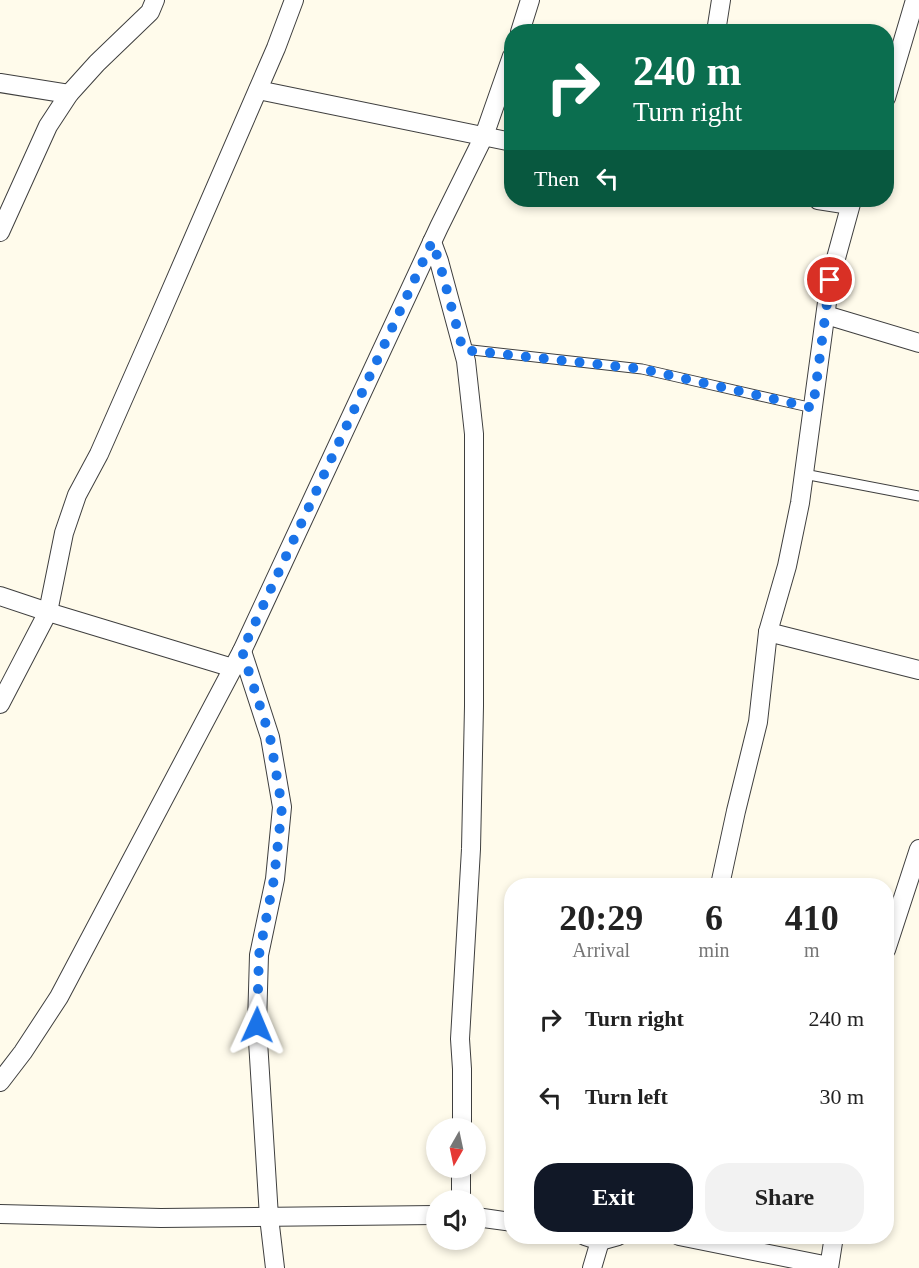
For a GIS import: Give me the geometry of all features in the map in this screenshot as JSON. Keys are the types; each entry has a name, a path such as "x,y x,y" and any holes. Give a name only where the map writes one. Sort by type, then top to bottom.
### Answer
{"street":[{"path":"0,232 48,126 69,94 97,63 150,12 155,0"},
{"path":"0,704 48,612 64,533 77,495 99,454 258,90 294,0"},
{"path":"522,24 530,0"},
{"path":"718,24 722,0"},
{"path":"894,71 915,0"},
{"path":"0,1082 59,997 242,651 432,242 484,136 504,79"},
{"path":"0,83 69,94"},
{"path":"258,90 504,140"},
{"path":"722,878 758,722 768,632 787,566 800,503 830,280 850,207"},
{"path":"432,242 466,360 474,434 471,849 460,1039 462,1118"},
{"path":"826,315 919,343"},
{"path":"0,596 233,668"},
{"path":"768,632 919,669"},
{"path":"242,651 270,737 282,807 274,879 259,955 257,1025 269,1218 275,1268"},
{"path":"894,926 919,849"},
{"path":"0,1214 161,1218 426,1215"},
{"path":"486,1218 504,1221"},
{"path":"592,1268 593,1244"},
{"path":"718,1244 829,1267 833,1244"}],"lane":[{"path":"463,350 642,369 813,408"},
{"path":"804,474 919,496"}],"route":[{"path":"257,1025 259,955 274,879 282,807 270,737 242,651 432,242 463,350 642,369 813,408 830,280"}]}
